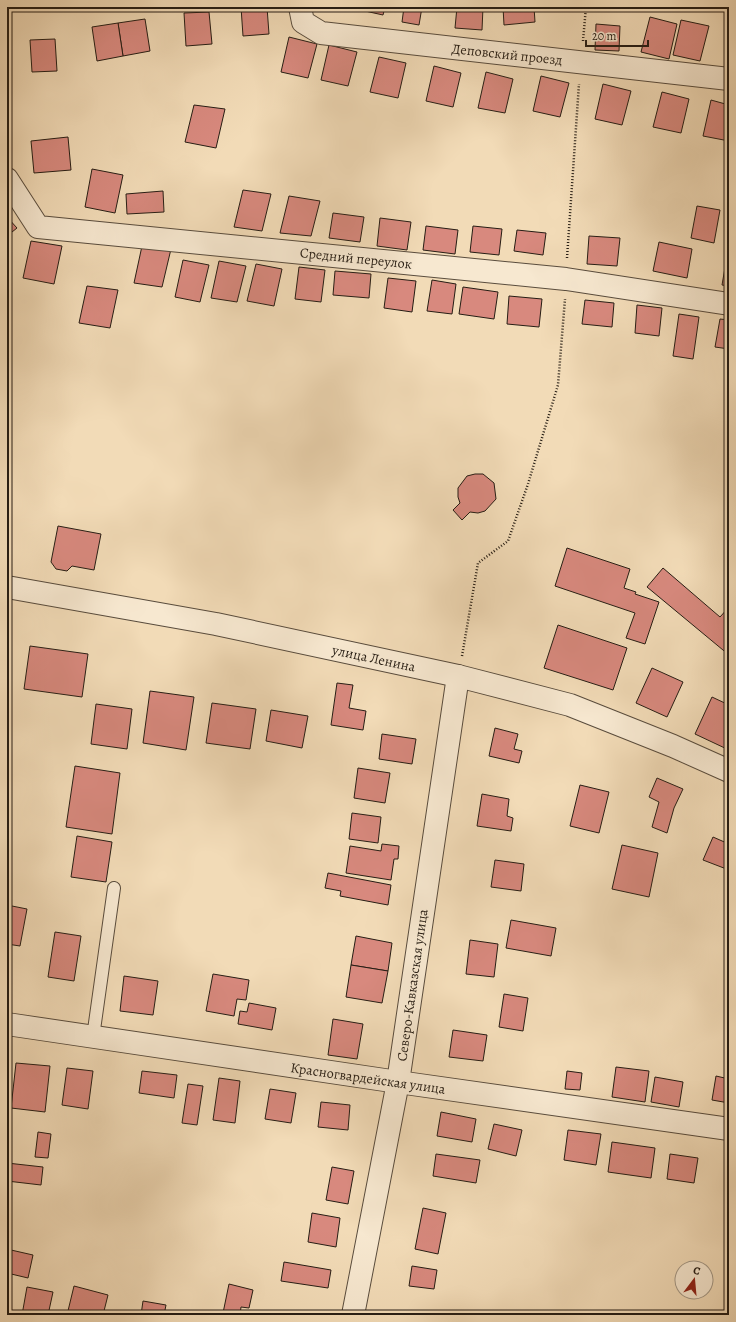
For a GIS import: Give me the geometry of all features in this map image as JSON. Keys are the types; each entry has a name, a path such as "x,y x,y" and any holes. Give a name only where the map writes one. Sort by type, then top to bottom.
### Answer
{"street":[{"name":"Деповский проезд","path":"300,7 303,22 321,33 729,79"},
{"name":"Средний переулок","path":"7,179 38,227 566,280 729,304"},
{"name":"улица Ленина","path":"7,587 216,624 458,676 570,705 673,746 729,771"},
{"name":"Северо-Кавказская улица","path":"353,1315 398,1082 458,676"},
{"name":"Красногвардейская улица","path":"7,1024 729,1129"}],"lane":[{"path":"93,1037 114,888"}],"path":[{"path":"458,676 478,563 508,541 528,484 558,385 586,7"}],"building":[{"path":"241,7 267,7 269,34 243,36"},
{"path":"357,7 385,7 383,15 356,9"},
{"path":"404,7 422,7 419,25 402,22"},
{"path":"457,7 483,7 482,30 455,28"},
{"path":"503,7 534,7 535,22 504,25"},
{"path":"209,12 212,44 186,46 184,13"},
{"path":"650,17 677,24 669,59 641,52"},
{"path":"145,19 150,51 123,56 118,23"},
{"path":"681,20 709,26 700,61 673,55"},
{"path":"118,23 123,56 97,61 92,27"},
{"path":"596,24 620,26 619,51 595,50"},
{"path":"289,37 317,44 308,78 281,72"},
{"path":"55,39 57,71 32,72 30,40"},
{"path":"329,45 357,52 348,86 321,80"},
{"path":"379,57 406,63 398,98 370,92"},
{"path":"434,66 461,73 453,107 426,101"},
{"path":"486,72 513,79 505,113 478,108"},
{"path":"541,76 569,83 560,117 533,111"},
{"path":"603,84 631,91 622,125 595,119"},
{"path":"662,92 689,99 681,133 653,127"},
{"path":"711,100 729,105 729,141 703,136"},
{"path":"194,105 225,109 216,148 185,142"},
{"path":"68,137 71,170 34,173 31,141"},
{"path":"92,169 123,175 115,213 85,207"},
{"path":"243,190 271,194 262,231 234,227"},
{"path":"163,191 164,212 127,214 126,194"},
{"path":"289,196 320,201 311,236 280,233"},
{"path":"697,206 720,210 714,243 691,238"},
{"path":"333,213 364,217 360,242 329,238"},
{"path":"7,217 17,228 7,236"},
{"path":"380,218 411,222 407,250 377,246"},
{"path":"426,226 458,230 455,254 423,250"},
{"path":"473,226 502,229 499,255 470,252"},
{"path":"517,230 546,233 543,255 514,251"},
{"path":"589,236 620,238 617,266 587,264"},
{"path":"31,241 62,246 54,284 23,278"},
{"path":"659,242 692,249 687,278 653,271"},
{"path":"142,246 171,249 162,287 134,283"},
{"path":"183,260 209,265 200,302 175,297"},
{"path":"219,261 246,266 237,302 211,298"},
{"path":"726,262 729,262 729,286 722,285"},
{"path":"256,264 282,269 274,306 247,301"},
{"path":"299,267 325,270 321,302 295,299"},
{"path":"335,271 371,274 369,298 333,295"},
{"path":"388,278 416,281 412,312 384,308"},
{"path":"432,280 456,284 452,314 427,311"},
{"path":"87,286 118,290 110,328 79,323"},
{"path":"463,287 498,292 494,319 459,314"},
{"path":"509,296 542,299 539,327 507,324"},
{"path":"585,300 614,303 612,327 582,324"},
{"path":"637,305 662,308 659,336 635,333"},
{"path":"679,314 699,317 693,359 673,356"},
{"path":"720,319 729,320 729,349 715,347"},
{"path":"483,474 494,483 496,499 485,511 478,513 470,512 462,520 453,510 460,503 458,488 467,476"},
{"path":"58,526 101,534 94,570 72,566 67,571 56,569 51,562"},
{"path":"567,548 630,569 624,588 636,592 635,594 659,602 645,644 626,638 635,613 555,586"},
{"path":"663,568 720,617 729,607 729,655 647,587"},
{"path":"558,625 627,648 613,690 544,668"},
{"path":"30,646 88,654 82,697 24,689"},
{"path":"652,668 683,682 667,717 636,703"},
{"path":"337,683 353,685 349,708 366,711 363,730 331,725"},
{"path":"150,691 194,697 186,750 143,743"},
{"path":"712,697 729,705 729,750 695,734"},
{"path":"212,703 256,709 250,749 206,743"},
{"path":"96,704 132,709 127,749 91,744"},
{"path":"271,710 308,716 302,748 266,741"},
{"path":"495,728 518,734 514,749 522,751 519,763 489,756"},
{"path":"382,734 416,739 412,764 379,759"},
{"path":"75,766 120,773 112,834 66,827"},
{"path":"358,768 390,773 385,803 354,798"},
{"path":"657,778 683,789 674,808 667,833 652,827 659,802 649,797"},
{"path":"580,785 609,792 599,833 570,826"},
{"path":"482,794 509,799 507,816 513,818 511,831 477,826"},
{"path":"352,813 381,817 378,843 349,839"},
{"path":"77,836 112,842 106,882 71,877"},
{"path":"713,837 729,844 729,870 703,860"},
{"path":"382,844 399,846 398,859 394,859 391,880 346,873 350,846 381,851"},
{"path":"622,845 658,853 649,897 612,889"},
{"path":"495,860 524,864 521,891 491,887"},
{"path":"328,873 391,885 388,905 340,896 341,891 325,888"},
{"path":"7,905 27,909 20,946 7,944"},
{"path":"511,920 556,928 551,956 506,948"},
{"path":"55,932 81,936 74,981 48,977"},
{"path":"356,936 392,943 388,971 351,965"},
{"path":"470,940 498,944 494,977 466,974"},
{"path":"351,965 388,971 382,1003 346,997"},
{"path":"213,974 249,980 246,1000 237,999 234,1016 206,1011"},
{"path":"124,976 158,981 153,1015 120,1011"},
{"path":"504,994 528,998 523,1031 499,1027"},
{"path":"249,1003 276,1008 272,1030 238,1024 240,1011 247,1012"},
{"path":"333,1019 363,1024 357,1059 328,1055"},
{"path":"453,1030 487,1035 483,1061 449,1057"},
{"path":"16,1063 50,1066 45,1112 11,1108"},
{"path":"616,1067 649,1071 645,1102 612,1097"},
{"path":"67,1068 93,1071 88,1109 62,1105"},
{"path":"142,1071 177,1075 174,1098 139,1093"},
{"path":"567,1071 582,1073 580,1090 565,1089"},
{"path":"716,1076 729,1079 729,1103 712,1100"},
{"path":"655,1077 683,1082 679,1107 651,1102"},
{"path":"219,1078 240,1081 235,1123 213,1120"},
{"path":"188,1084 203,1086 197,1125 182,1123"},
{"path":"270,1089 296,1093 291,1123 265,1119"},
{"path":"321,1102 350,1105 348,1130 318,1127"},
{"path":"441,1112 476,1119 472,1142 437,1136"},
{"path":"494,1124 522,1130 516,1156 488,1149"},
{"path":"568,1130 601,1134 596,1165 564,1160"},
{"path":"38,1132 51,1134 48,1158 35,1157"},
{"path":"612,1142 655,1148 651,1178 608,1172"},
{"path":"436,1154 480,1160 476,1183 433,1176"},
{"path":"670,1154 698,1158 694,1183 667,1179"},
{"path":"7,1163 43,1167 41,1185 7,1181"},
{"path":"332,1167 354,1171 348,1204 326,1200"},
{"path":"729,1175 729,1201 726,1200"},
{"path":"423,1208 446,1213 438,1254 415,1249"},
{"path":"312,1213 340,1218 336,1247 308,1242"},
{"path":"11,1250 33,1255 28,1278 7,1273"},
{"path":"284,1262 331,1270 328,1288 281,1281"},
{"path":"412,1266 437,1270 434,1289 409,1286"},
{"path":"229,1284 253,1290 249,1308 241,1307 240,1315 223,1313"},
{"path":"74,1286 108,1295 103,1315 67,1315"},
{"path":"27,1287 53,1292 48,1315 22,1315"},
{"path":"143,1301 166,1305 164,1315 141,1315"},
{"path":"273,1312 290,1315 272,1315"}]}
